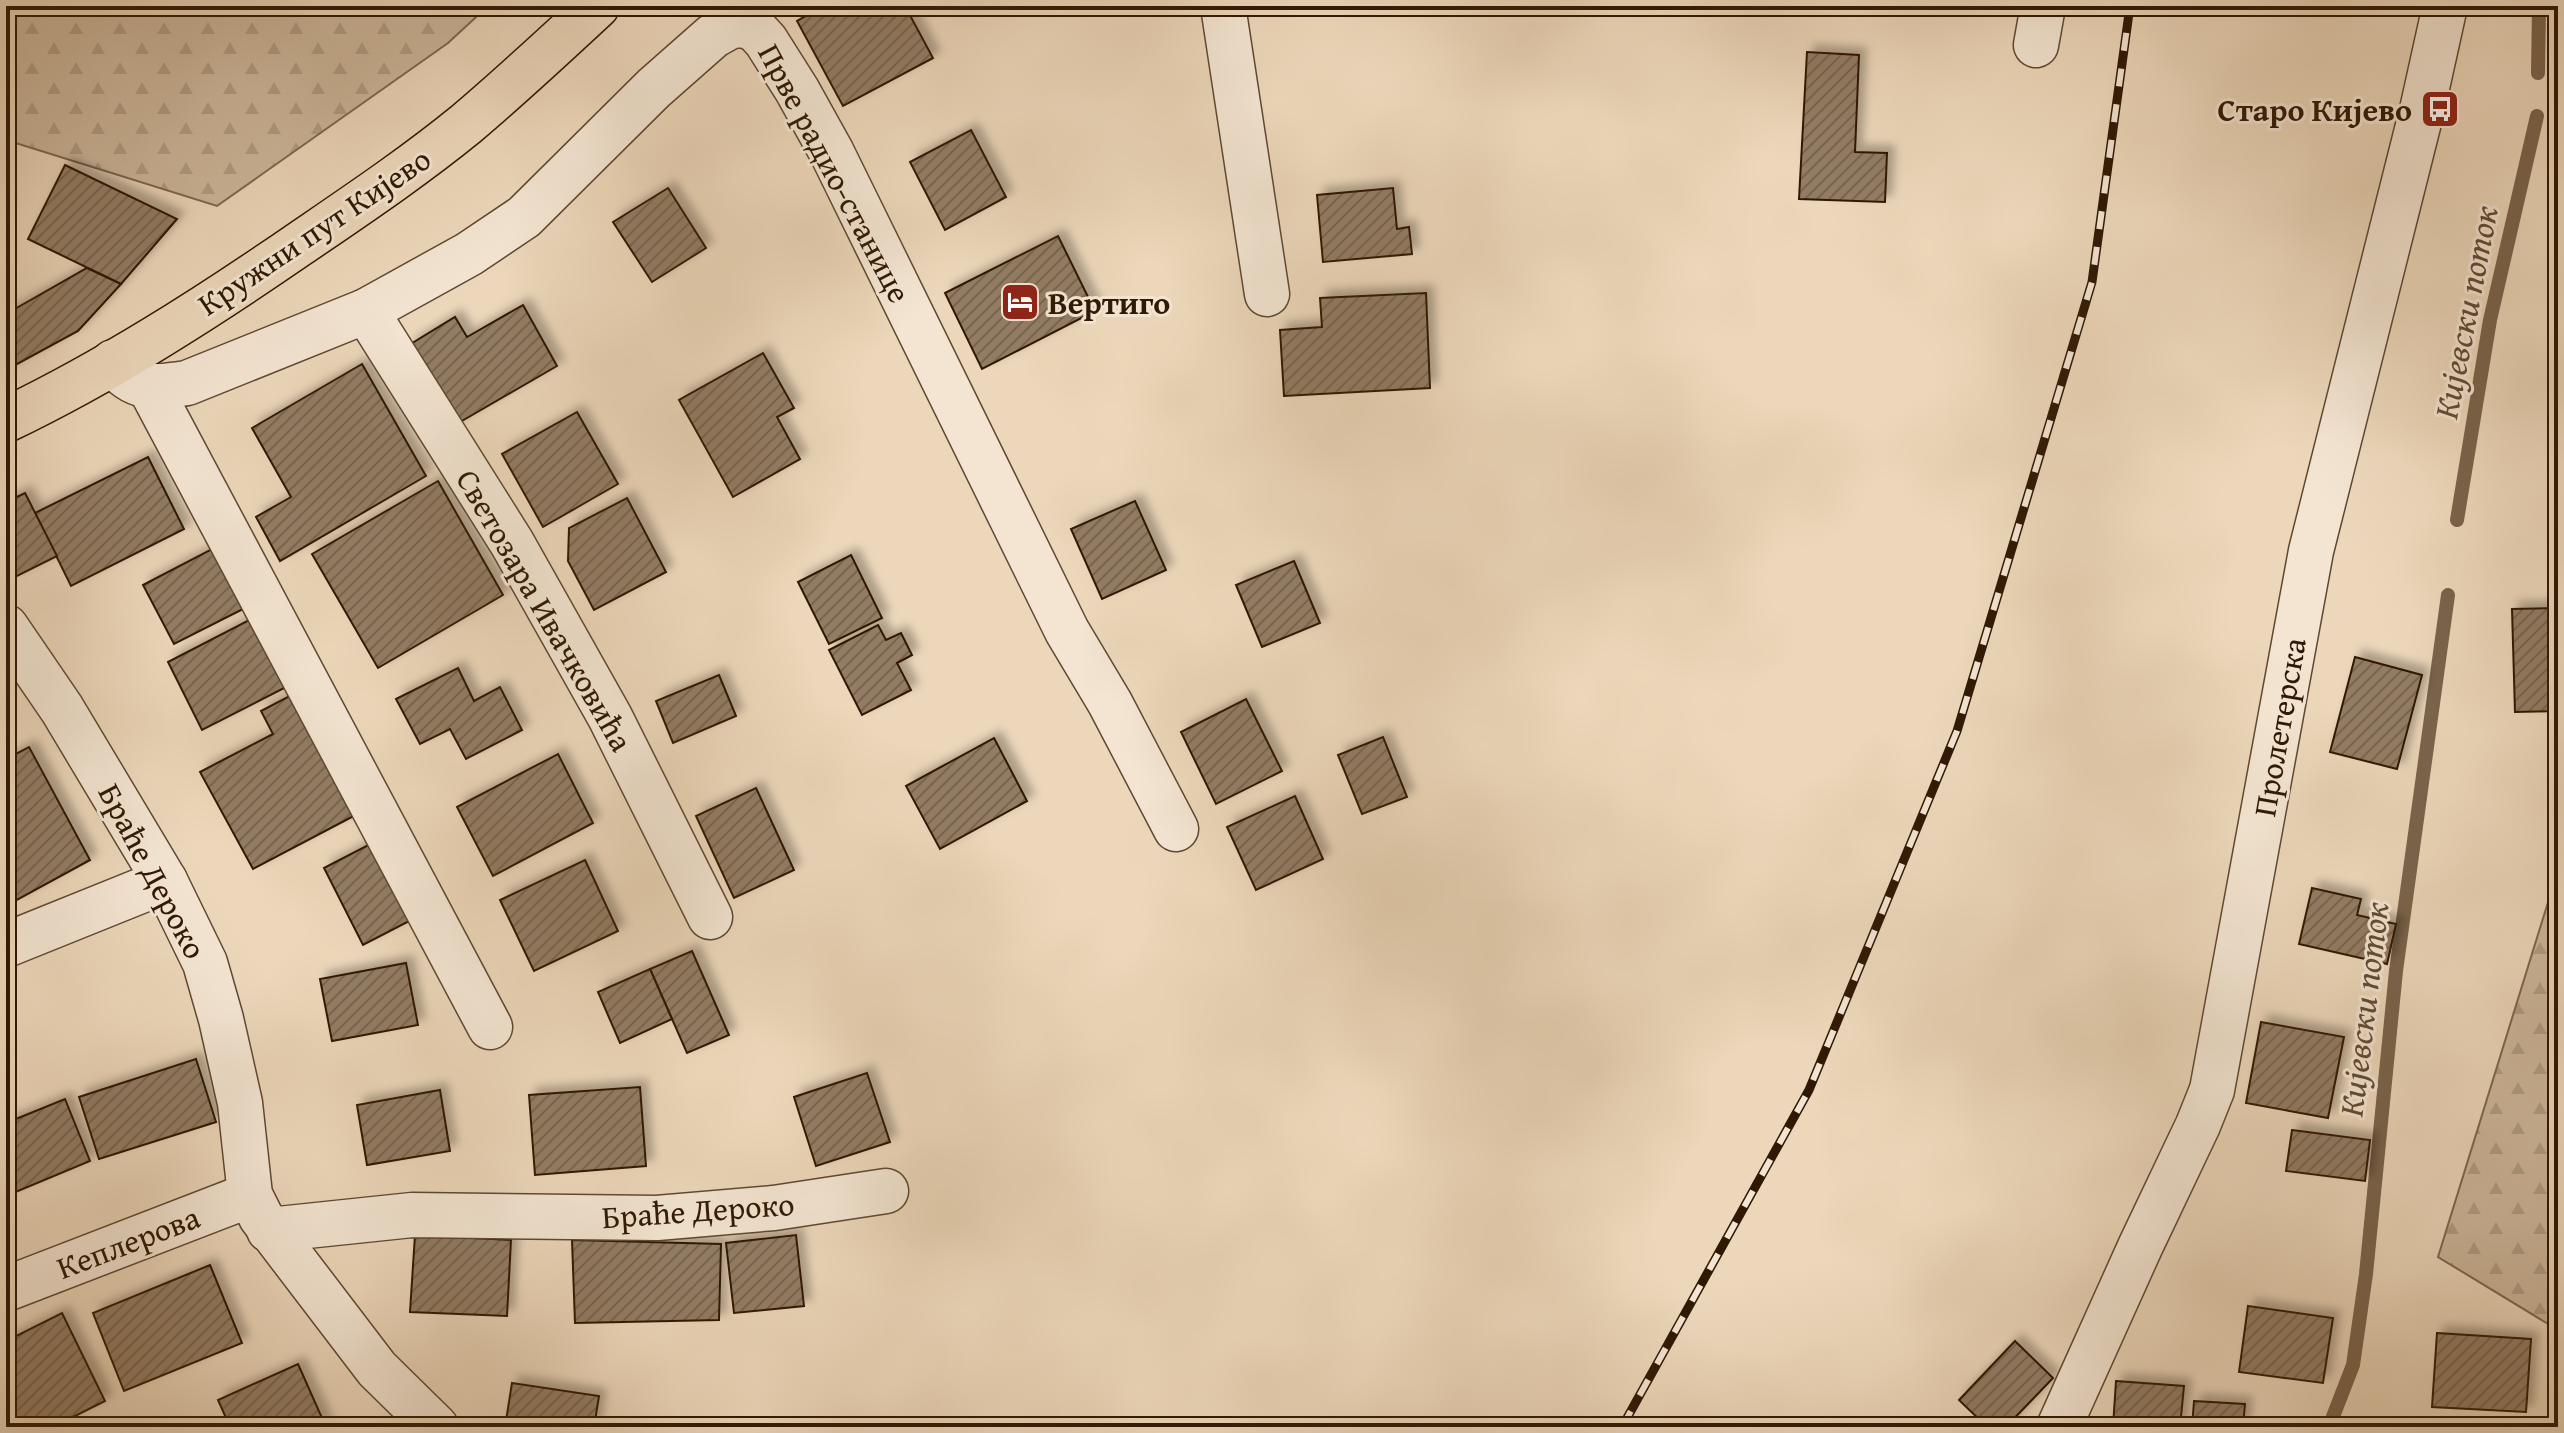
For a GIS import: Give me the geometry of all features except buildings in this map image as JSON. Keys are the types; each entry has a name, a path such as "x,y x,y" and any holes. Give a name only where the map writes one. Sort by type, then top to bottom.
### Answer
{"main road":[{"name":"Кружни пут Кијево","path":"6,420 113,362 249,280 380,189 467,123 597,6"}],"street":[{"path":"1223,6 1267,294"},
{"name":"Пролетерска","path":"2059,1427 2212,1090 2311,551 2422,110 2445,6"},
{"name":"Прве радио-станице","path":"149,386 187,383 366,311 469,254 524,217 654,88 713,36 731,26 744,25 756,30 797,90 832,153 1067,631 1110,703 1176,829"},
{"name":"Светозара Ивачковића","path":"366,311 520,556 610,717 710,917"},
{"path":"113,362 126,378 149,386 490,1027"},
{"name":"Браће Дероко","path":"6,627 62,709 165,881 205,963 240,1103 260,1212 657,1218 774,1208 886,1191"},
{"path":"6,945 165,881"},
{"path":"260,1212 377,1369 436,1427"},
{"name":"Кеплерова","path":"6,1289 260,1212"}],"green space":[{"path":"6,6 488,6 448,43 217,206 6,140"},
{"path":"2558,870 2558,1330 2438,1257"}],"waterway":[{"name":"Кијевски поток","path":"2538,73 2539,6"},
{"name":"Кијевски поток","path":"2457,520 2490,320 2537,116"},
{"name":"Кијевски поток","path":"2329,1427 2353,1365 2366,1274 2396,971 2448,595"}],"railway":[{"path":"1622,1427 1809,1090 1957,731 2092,282 2130,6"}],"place":[{"name":"Старо Кијево","path":"2440,109"},
{"name":"Вертиго","path":"1020,302"}]}
